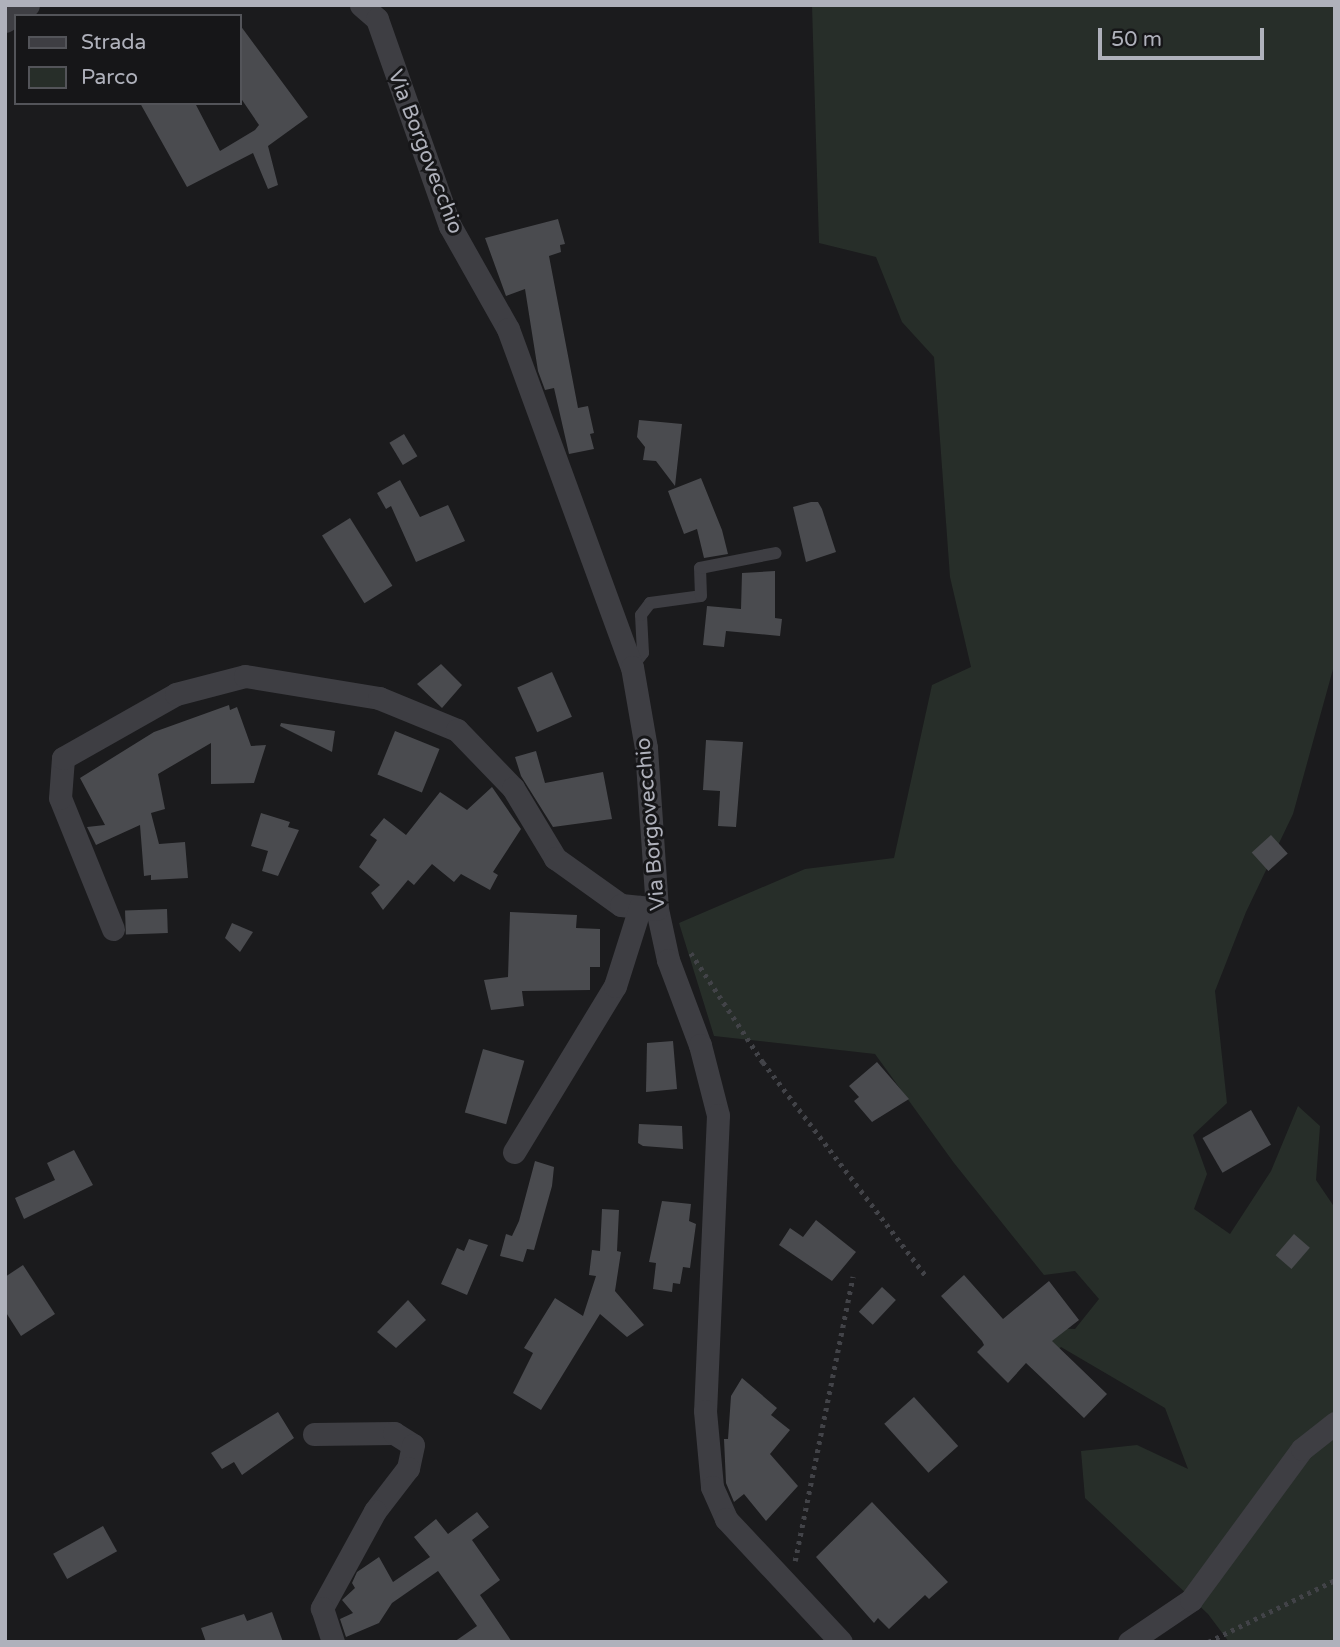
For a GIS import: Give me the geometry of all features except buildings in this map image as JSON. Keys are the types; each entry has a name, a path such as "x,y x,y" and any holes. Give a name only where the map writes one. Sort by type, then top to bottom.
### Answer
{"street":[{"name":"Via Borgovecchio","path":"361,5 377,19 450,226 508,328 632,667 646,748 648,908 718,1115 705,1411 712,1487 726,1518 791,1584 841,1642"},
{"path":"113,929 60,799 63,758 176,694 245,676 379,698 457,730 513,788 555,858 621,905 648,908 615,986 514,1152"},
{"path":"1129,1642 1191,1600 1302,1448 1335,1423"},
{"path":"314,1434 394,1433 413,1445 408,1468 375,1511 322,1608 333,1642"}],"lane":[{"path":"632,667 643,653 641,615 650,603 701,596 700,568 776,553"}],"path":[{"path":"689,950 763,1062 927,1277"},
{"path":"791,1584 853,1277"},
{"path":"1208,1642 1335,1580"}],"green space":[{"path":"812,5 1335,5 1335,662 1293,814 1246,912 1215,991 1227,1103 1193,1135 1207,1174 1194,1209 1230,1234 1271,1171 1298,1106 1320,1126 1316,1180 1335,1208 1335,1642 1229,1642 1208,1614 1085,1498 1081,1451 1137,1445 1188,1469 1165,1408 1061,1347 1048,1359 1052,1328 1075,1329 1099,1299 1075,1271 1044,1275 954,1163 875,1054 714,1036 679,923 805,869 894,858 932,685 971,667 950,577 934,357 902,322 876,257 819,243"}]}
